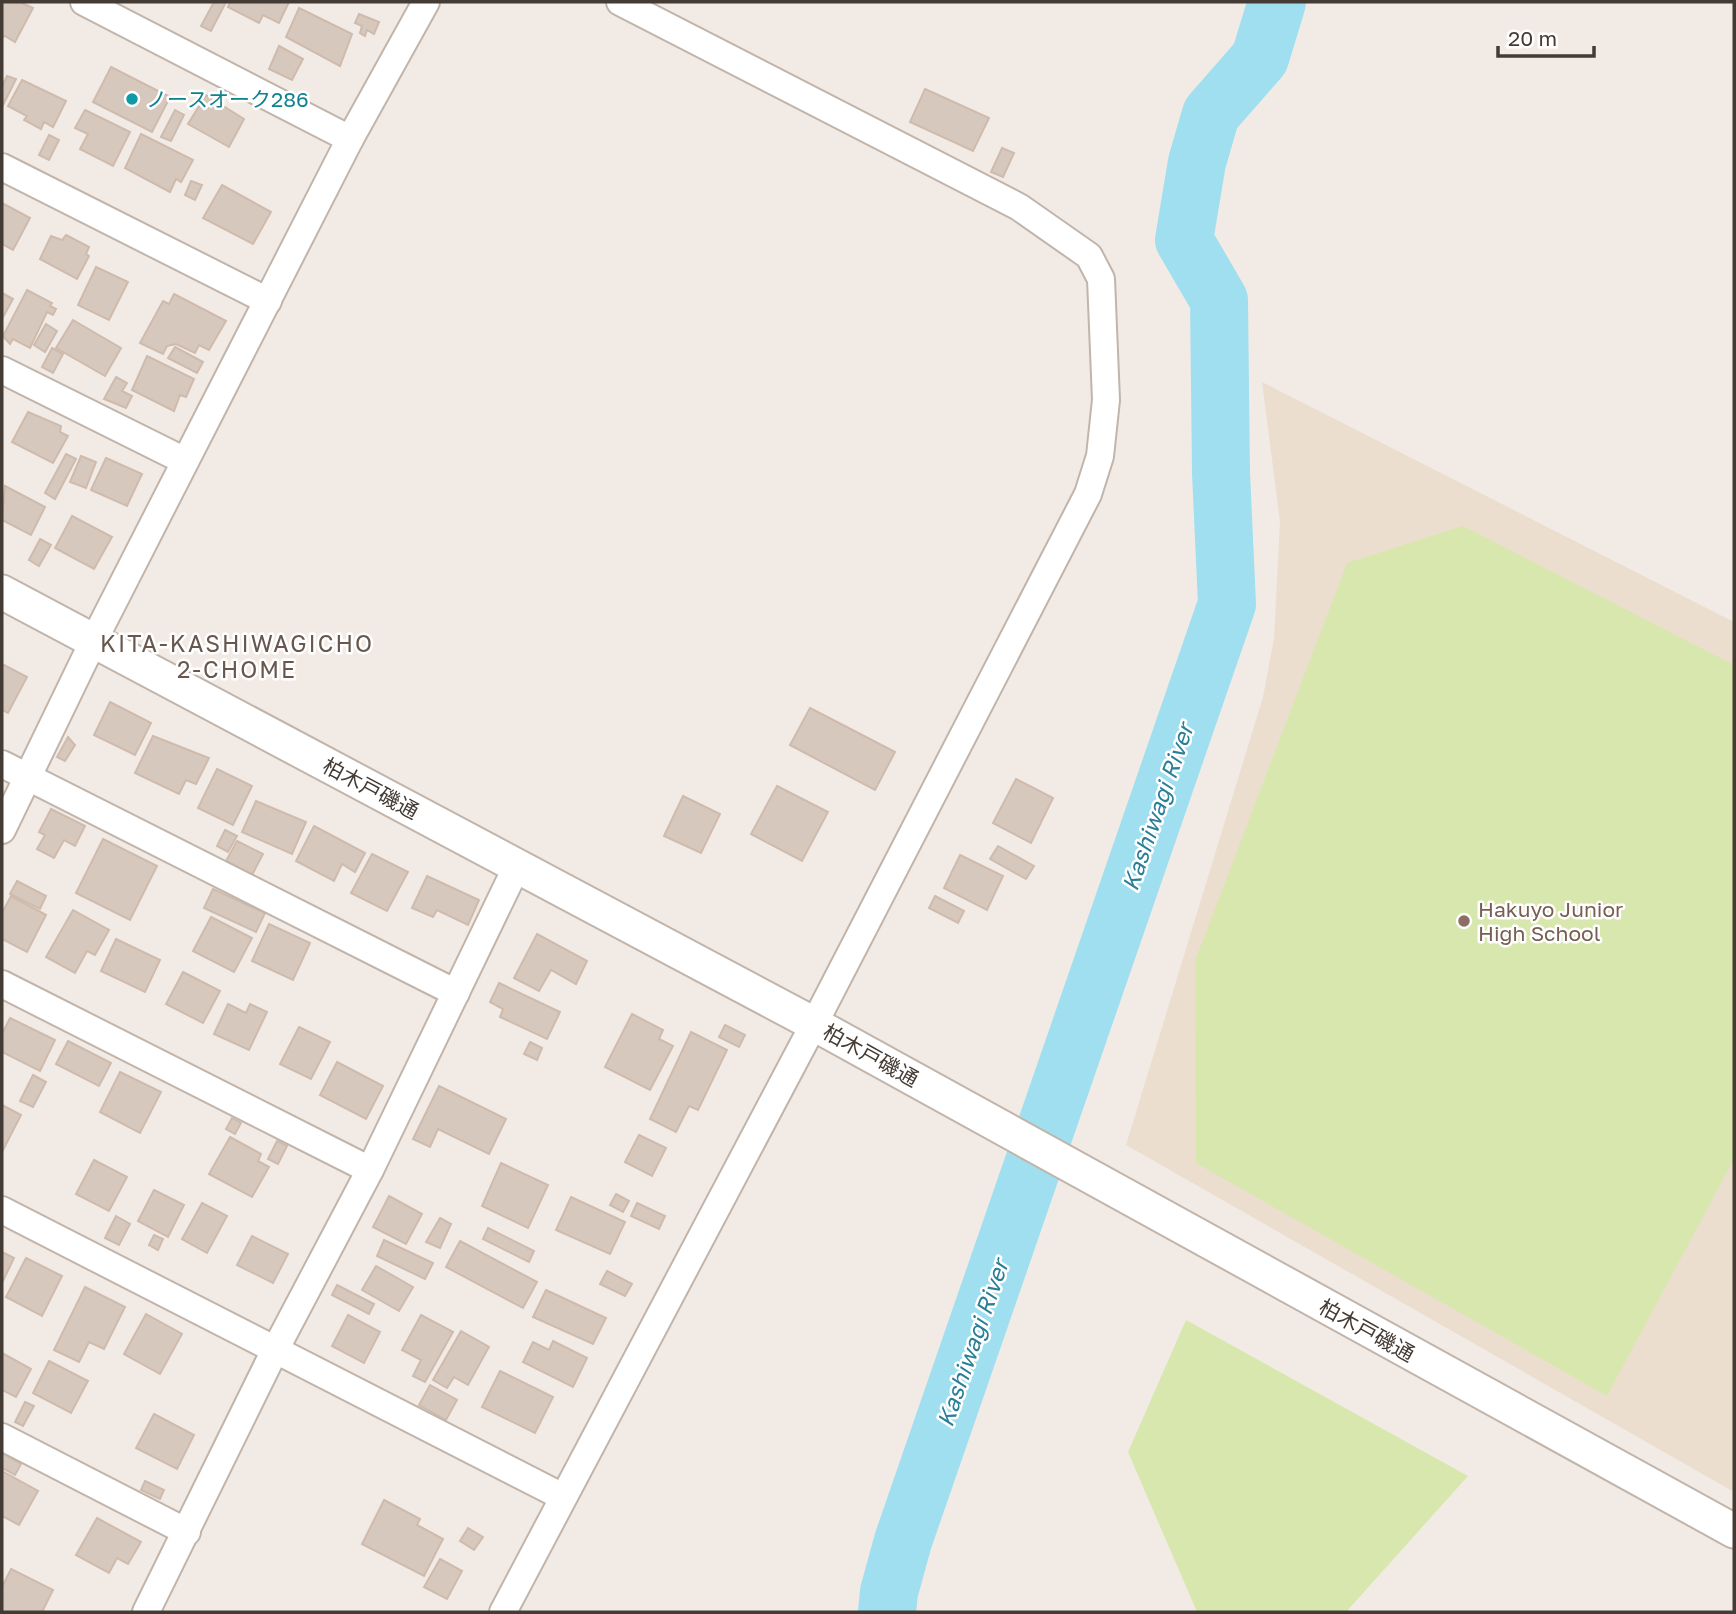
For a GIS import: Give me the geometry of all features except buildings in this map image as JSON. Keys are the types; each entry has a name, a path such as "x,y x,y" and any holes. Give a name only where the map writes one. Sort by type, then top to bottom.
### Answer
{"street":[{"path":"84,2 350,139"},
{"path":"2,830 185,461 350,139 426,2"},
{"path":"503,1612 814,1024 1088,494 1100,456 1106,400 1101,279 1089,256 1019,206 620,2"},
{"path":"2,167 268,301"},
{"path":"2,370 185,461"},
{"name":"柏木戸磯通","path":"2,592 814,1024 1734,1531"},
{"path":"2,764 456,993"},
{"path":"146,1612 274,1352 370,1170 517,866"},
{"path":"2,984 370,1170"},
{"path":"2,1210 274,1352 564,1497"},
{"path":"2,1437 187,1532"}],"shaded area":[{"name":"Hakuyo Junior High School","path":"1262,382 1734,622 1734,1492 1126,1145 1263,697 1274,638 1280,522"}],"green space":[{"name":"Hakuyo Junior High School","path":"1463,526 1734,665 1734,1159 1607,1396 1196,1163 1195,961 1347,563"},
{"path":"1186,1320 1468,1476 1346,1612 1197,1612 1128,1452"}],"waterway":[{"name":"Kashiwagi River","path":"887,1612 889,1592 903,1541 1227,604 1221,473 1219,300 1184,240 1197,162 1211,114 1260,58 1277,2"}],"place":[{"name":"ノースオーク286","path":"132,99"},
{"name":"Hakuyo Junior High School","path":"1464,921"}],"district":[{"name":"KITA-KASHIWAGICHO 2-CHOME","path":"237,656"}]}
